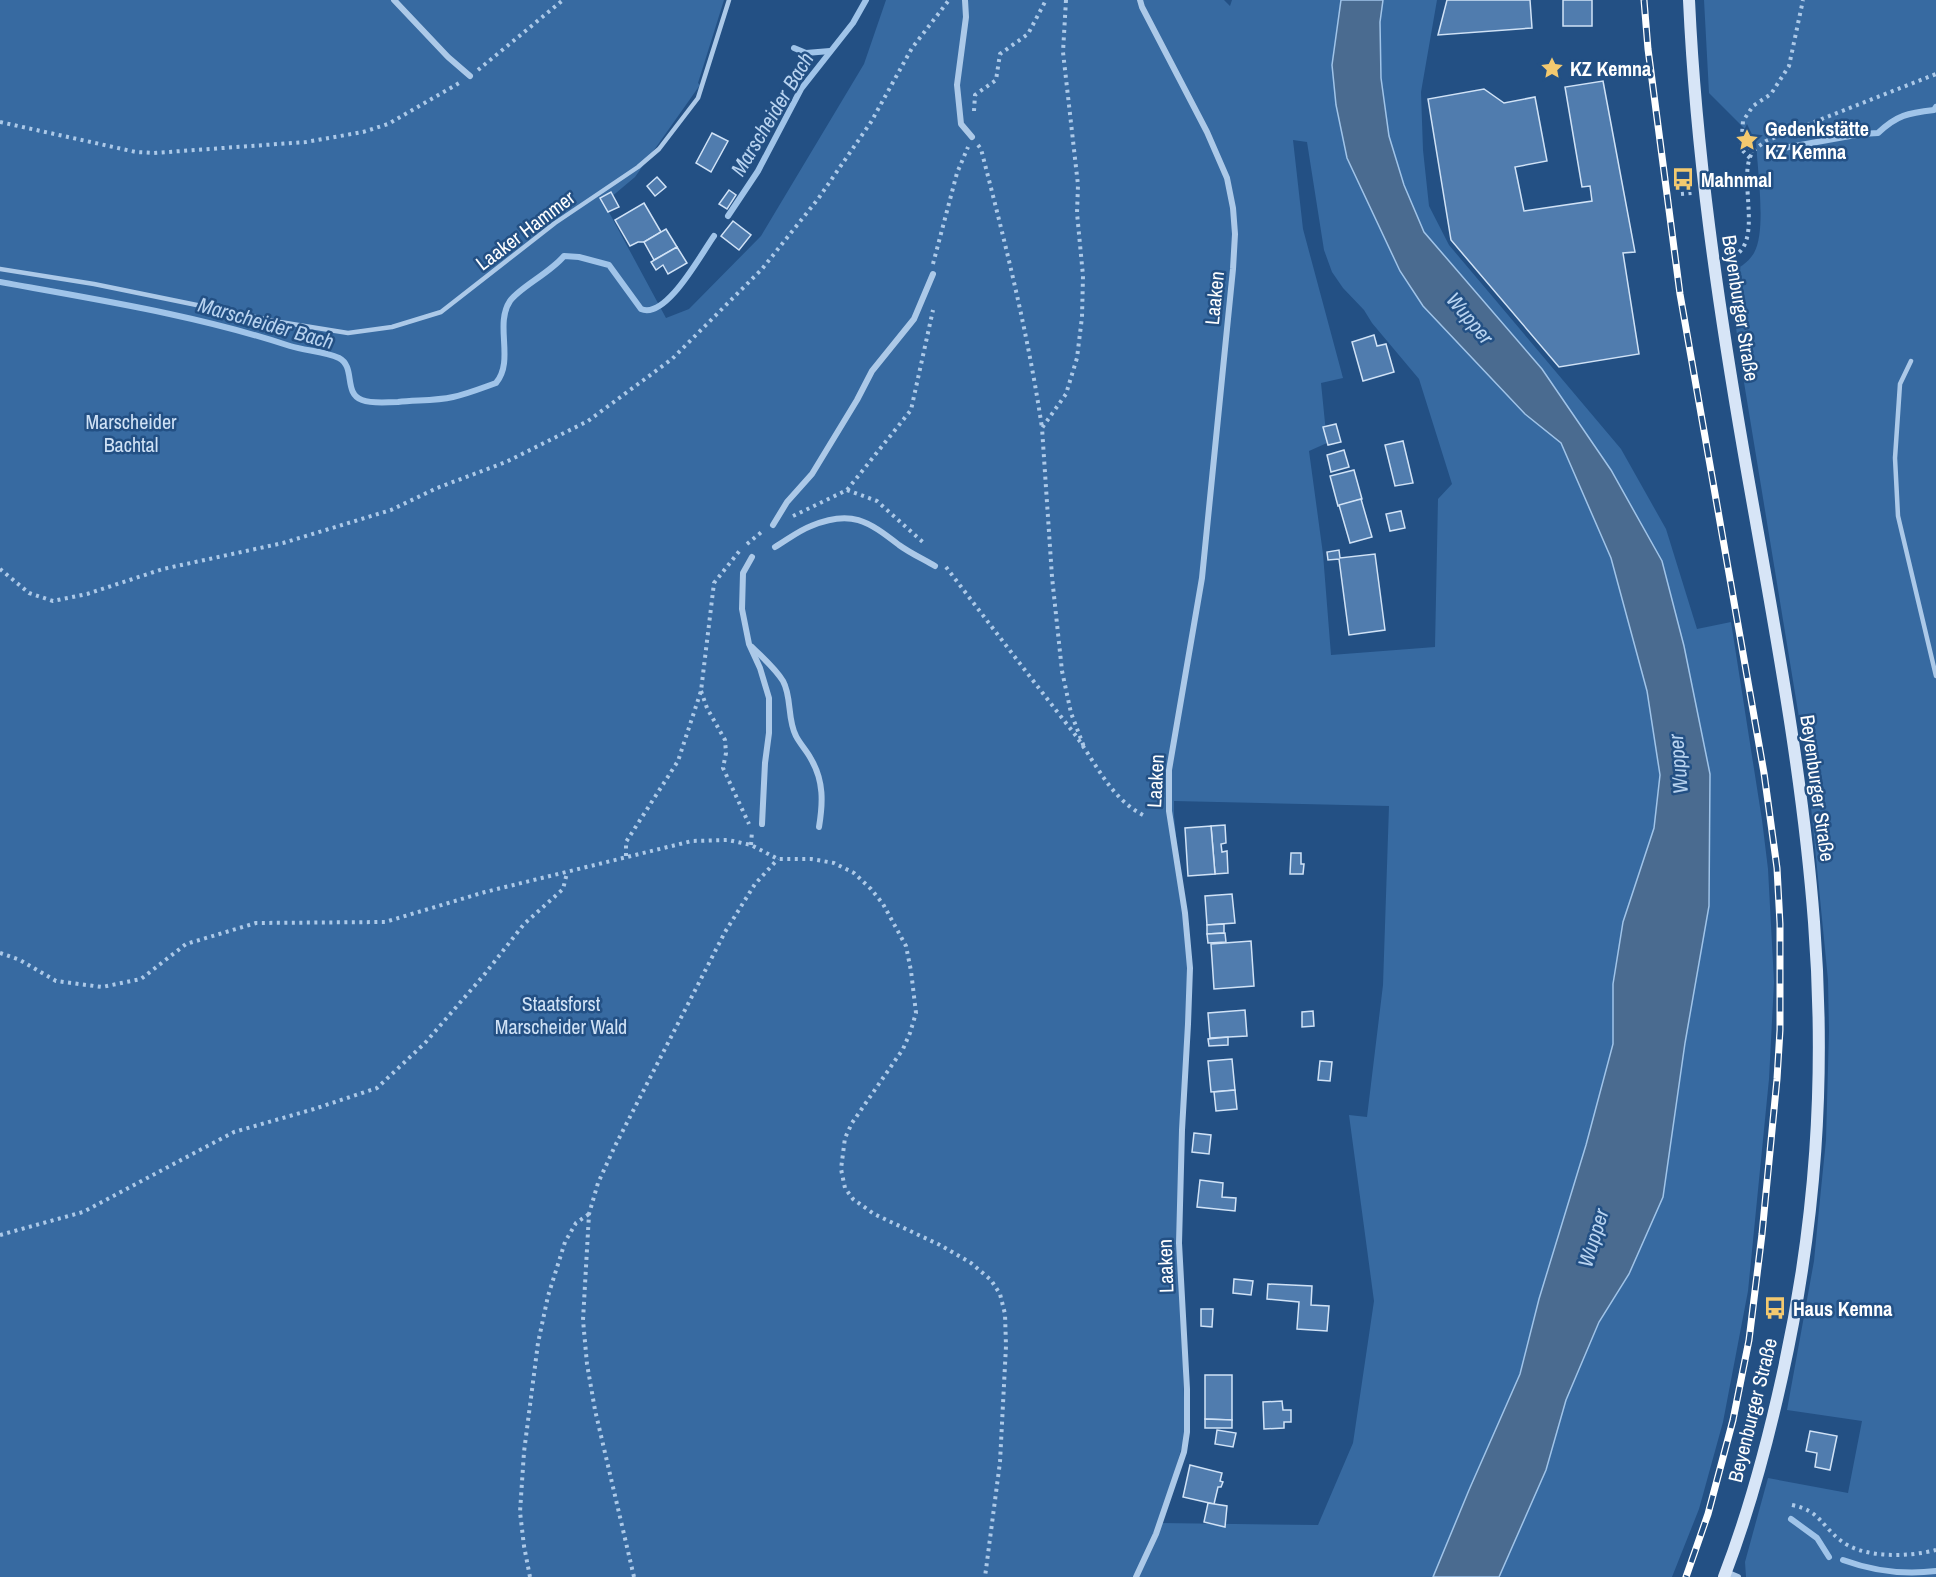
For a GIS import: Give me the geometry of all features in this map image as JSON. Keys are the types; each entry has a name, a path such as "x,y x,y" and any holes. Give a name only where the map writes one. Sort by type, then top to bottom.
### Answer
{"main road":[{"name":"Beyenburger Straße","path":"1689,0 1698,130 1714,260 1796,767 1814,921 1819,1029 1817,1141 1811,1209 1798,1304 1761,1465 1725,1574"}],"street":[{"path":"394,0 448,57 470,76"},
{"path":"965,0 966,17 957,85 961,124 972,137"},
{"name":"Laaken","path":"1136,1577 1156,1534 1184,1452 1186,1432 1187,1389 1179,1243 1190,968 1185,913 1169,811 1169,770 1202,578 1235,234 1227,178 1207,132 1140,0"},
{"path":"773,525 787,502 812,474 872,371 914,319 933,274"},
{"path":"775,547 811,525 845,517 858,518 935,566"},
{"path":"752,557 743,573 742,609 749,644 760,668 769,698 769,733 762,824"},
{"path":"749,644 784,682 791,723 796,736 812,759 821,780 822,806 819,827"},
{"path":"1725,1574 1738,1577"}],"lane":[{"name":"Laaker Hammer","path":"0,268 348,333 392,327 441,312 555,223 638,167 659,149 698,98 729,0"},
{"path":"1911,361 1900,384 1895,458 1898,516 1936,676"}],"path":[{"path":"0,122 136,152 154,153 306,141 363,132 388,124 470,76 563,0"},
{"path":"0,569 29,593 53,601 87,594 163,569 283,543 391,510 437,488 506,462 588,421 672,359 762,269 818,199 871,122 912,48 949,0"},
{"path":"1042,428 1066,394 1077,358 1082,317 1083,276 1077,213 1078,185 1063,52 1066,0"},
{"path":"1751,156 1741,148 1743,121 1753,106 1771,94 1790,66 1803,0"},
{"path":"1751,156 1766,141 1936,74"},
{"path":"972,137 981,149 1013,271 1032,360 1042,428 1052,577 1062,671 1071,713 1084,747"},
{"path":"1714,260 1733,257 1741,252 1746,244 1749,221 1748,168 1751,156 1749,146"},
{"path":"847,490 877,501 928,548"},
{"path":"943,563 1084,747 1112,789 1132,810 1147,817"},
{"path":"626,856 626,842 678,761 701,691 707,708 725,740 726,753 723,768 752,830 751,845"},
{"path":"0,952 20,960 56,981 102,987 141,979 186,944 256,923 385,922 485,892 692,841 728,840 751,845 778,859 811,859 834,863 854,873 883,904 906,946 912,971 916,1013 903,1049 852,1123 845,1138 841,1169 846,1188 862,1207 940,1245 971,1263 991,1280 1000,1294 1005,1314 1006,1346 1000,1462 984,1577"},
{"path":"634,1577 595,1410 587,1364 583,1320 589,1214 598,1183 615,1146 725,932 755,884 778,859"},
{"path":"0,1235 83,1212 234,1132 377,1088 425,1043 484,975 524,924 563,889 567,873"},
{"path":"530,1577 520,1512 524,1452 538,1343 548,1296 565,1242 576,1223 589,1214"},
{"path":"1791,1504 1803,1507 1817,1515 1838,1539 1849,1547 1873,1553 1901,1556 1936,1550"}],"green space":[{"name":"Staatsforst Marscheider Wald","path":"0,0 724,0 698,83 700,85 635,177 604,203 666,318 689,309 761,236 864,64 886,0 1224,0 1230,6 1232,0 1341,0 1332,65 1336,105 1347,158 1400,271 1423,306 1525,414 1561,443 1611,558 1647,691 1660,775 1654,828 1623,922 1613,984 1613,1044 1586,1145 1539,1299 1520,1374 1433,1577 0,1577","holes":["1293,140 1307,142 1324,250 1332,272 1419,379 1452,484 1438,499 1435,647 1331,655 1323,554 1309,451 1327,443 1321,383 1343,378 1303,229","1174,801 1389,806 1383,985 1367,1117 1349,1115 1374,1301 1353,1443 1318,1525 1160,1523 1185,1436 1180,1243 1189,967"]},
{"path":"1383,0 1437,0 1421,92 1423,150 1429,206 1449,245 1621,449 1666,529 1697,629 1731,622 1768,869 1774,982 1769,1079 1748,1291 1723,1422 1699,1509 1672,1577 1499,1577 1546,1470 1566,1400 1599,1322 1629,1274 1685,1043 1709,906 1710,774 1684,646 1662,561 1611,470 1542,369 1424,232 1404,185 1389,136 1381,78 1380,22"},
{"path":"1704,0 1936,0 1936,1577 1746,1577 1745,1562 1768,1478 1848,1493 1862,1421 1787,1410 1814,1261 1826,1140 1828,980 1807,766 1740,358 1729,273 1749,260 1758,243 1761,215 1756,140 1709,93"}],"water":[{"name":"Wupper","path":"1341,0 1383,0 1380,22 1381,78 1389,136 1404,185 1424,232 1542,369 1611,470 1662,561 1684,646 1710,774 1709,906 1685,1043 1663,1197 1629,1274 1599,1322 1566,1400 1546,1470 1499,1577 1433,1577 1520,1374 1539,1299 1586,1145 1613,1044 1613,984 1623,922 1654,828 1660,775 1647,691 1611,558 1561,443 1525,414 1423,306 1400,271 1347,158 1336,105 1332,65"}],"building":[{"path":"1447,0 1530,0 1532,28 1438,35"},
{"path":"1563,0 1592,0 1592,26 1563,26"},
{"path":"1603,81 1635,252 1623,253 1639,354 1559,367 1451,240 1428,99 1484,89 1504,103 1535,97 1547,161 1515,167 1524,211 1592,201 1590,186 1582,187 1565,87"},
{"path":"712,133 728,141 711,172 696,163"},
{"path":"657,177 666,187 655,196 647,186"},
{"path":"729,190 736,195 727,209 719,204"},
{"path":"611,192 619,207 608,212 600,198"},
{"path":"644,203 661,232 644,242 630,246 615,220"},
{"path":"733,221 751,235 739,250 721,236"},
{"path":"666,229 677,247 654,260 644,242"},
{"path":"677,247 687,263 668,274 663,265 656,270 651,262"},
{"path":"1374,335 1377,346 1386,344 1394,372 1363,381 1352,342"},
{"path":"1336,424 1341,442 1328,445 1323,427"},
{"path":"1403,441 1413,483 1395,486 1385,445"},
{"path":"1344,450 1349,467 1331,472 1327,455"},
{"path":"1354,470 1362,499 1338,506 1330,476"},
{"path":"1361,499 1372,537 1350,543 1339,505"},
{"path":"1401,511 1405,528 1390,531 1386,514"},
{"path":"1339,550 1340,558 1375,554 1385,630 1349,635 1339,559 1328,560 1327,552"},
{"path":"1225,825 1226,843 1221,844 1222,852 1227,851 1228,873 1215,874 1211,826"},
{"path":"1211,826 1215,874 1188,876 1185,828"},
{"path":"1291,853 1301,853 1301,864 1304,864 1303,874 1290,874"},
{"path":"1232,894 1235,923 1207,925 1205,896"},
{"path":"1224,924 1224,933 1207,934 1207,925"},
{"path":"1225,933 1226,942 1208,943 1207,934"},
{"path":"1251,941 1254,986 1214,989 1211,944"},
{"path":"1245,1010 1247,1036 1210,1038 1208,1013"},
{"path":"1313,1011 1314,1026 1302,1027 1302,1012"},
{"path":"1228,1037 1228,1045 1209,1046 1208,1039"},
{"path":"1232,1059 1235,1090 1211,1092 1208,1061"},
{"path":"1320,1061 1332,1062 1330,1081 1318,1080"},
{"path":"1235,1090 1237,1109 1216,1111 1214,1092"},
{"path":"1194,1133 1211,1135 1209,1154 1192,1152"},
{"path":"1200,1180 1223,1183 1222,1197 1236,1198 1235,1211 1197,1207"},
{"path":"1234,1279 1253,1281 1251,1295 1233,1293"},
{"path":"1268,1284 1312,1286 1311,1305 1329,1306 1327,1331 1297,1329 1299,1302 1267,1299"},
{"path":"1201,1309 1213,1309 1212,1327 1201,1326"},
{"path":"1205,1375 1232,1375 1232,1420 1205,1419"},
{"path":"1282,1401 1283,1410 1291,1410 1291,1422 1284,1422 1284,1428 1264,1429 1263,1402"},
{"path":"1205,1419 1232,1420 1232,1428 1205,1428"},
{"path":"1217,1430 1236,1433 1233,1447 1215,1444"},
{"path":"1810,1431 1837,1436 1830,1470 1815,1467 1817,1453 1806,1451"},
{"path":"1190,1465 1222,1473 1220,1481 1223,1482 1221,1487 1218,1487 1214,1504 1183,1497"},
{"path":"1208,1503 1227,1506 1225,1527 1204,1522"}],"waterway":[{"name":"Marscheider Bach","path":"728,216 758,171 801,89 853,23 866,0"},
{"path":"794,48 806,53 830,51"},
{"path":"1778,149 1878,133 1897,119 1934,110 1936,107"},
{"name":"Marscheider Bach","path":"0,282 183,317 219,325 296,348 321,352 344,362 353,392 362,400 375,402 432,400 458,396 496,383 504,364 504,321 510,301 564,256 579,257 609,265 641,309 651,310 672,295 714,236"},
{"path":"1791,1519 1817,1538 1829,1557"},
{"path":"1843,1560 1889,1571 1912,1573 1936,1571"}],"railway":[{"path":"1644,0 1648,49 1680,294 1764,773 1777,868 1780,924 1780,1030 1777,1079 1749,1340 1733,1420 1708,1514 1686,1577"}],"place":[{"name":"KZ Kemna","path":"1552,68"},
{"name":"Gedenkstätte KZ Kemna","path":"1747,140"},
{"name":"Mahnmal","path":"1683,179"},
{"name":"Haus Kemna","path":"1775,1308"}],"park label":[{"name":"Marscheider Bachtal","path":"131,432"}]}
